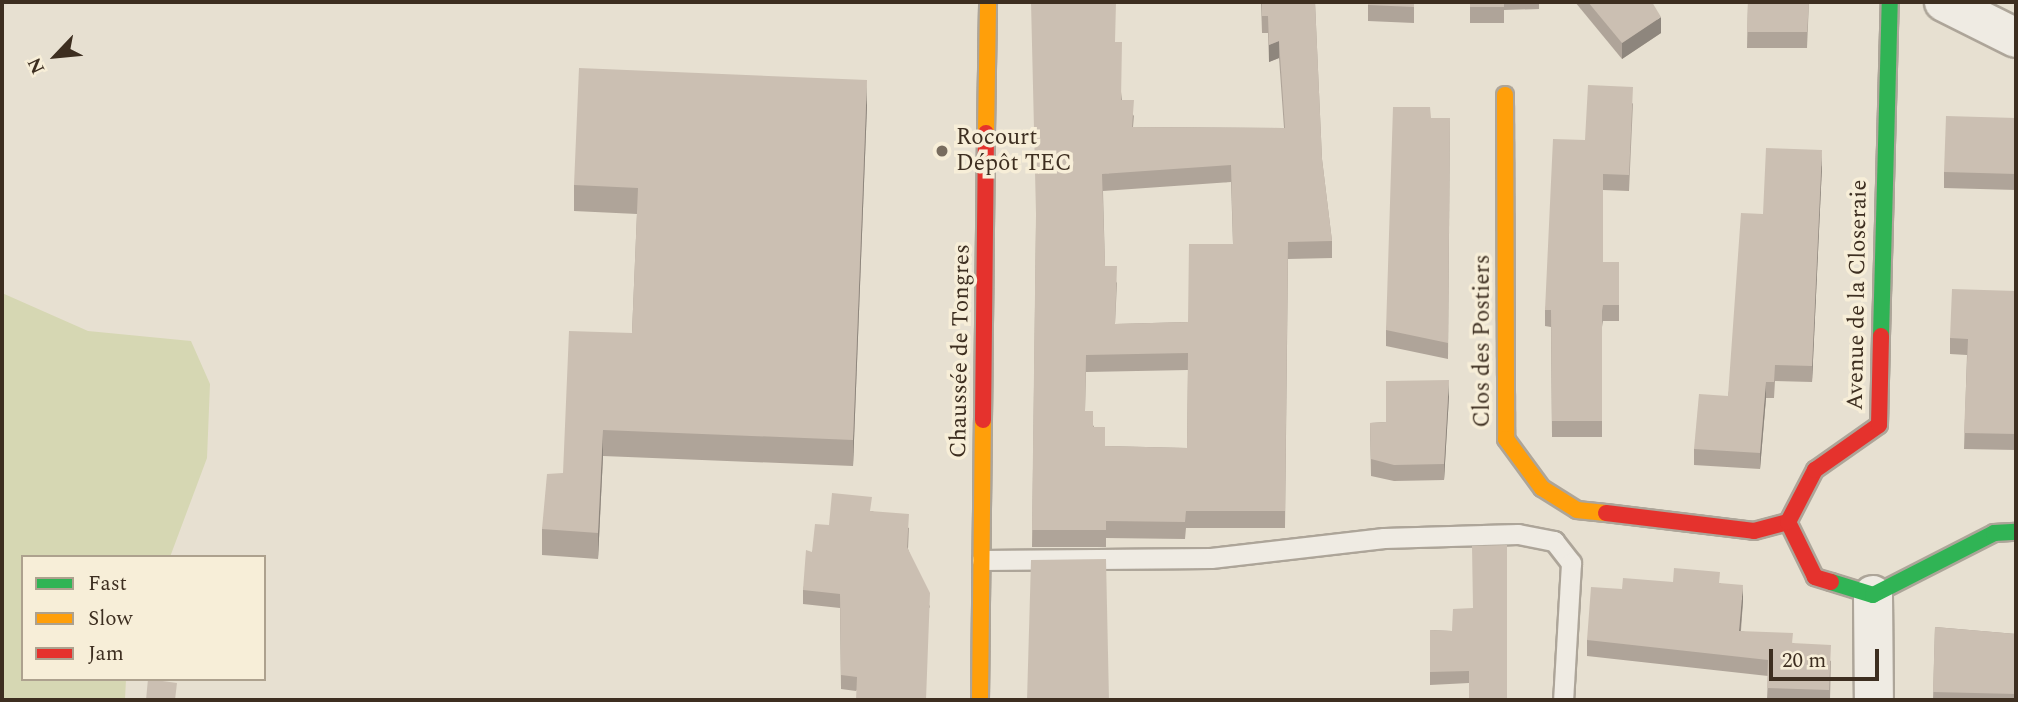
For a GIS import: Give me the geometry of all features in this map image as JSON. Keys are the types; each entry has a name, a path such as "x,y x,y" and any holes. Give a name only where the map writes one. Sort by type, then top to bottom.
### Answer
{"street":[{"name":"Chaussée de Tongres","path":"980,700 988,2"},
{"name":"Avenue de la Closeraie","path":"1788,522 1815,470 1878,425 1890,2"},
{"path":"1944,2 2016,38"},
{"name":"Clos des Postiers","path":"1504,95 1506,439 1542,488 1577,510 1754,531 1788,522"},
{"path":"1788,522 1815,577 1873,595 1994,533 2016,532"},
{"path":"1873,595 1874,700"}],"lane":[{"path":"982,560 1212,558 1384,537 1518,534 1554,541 1571,563 1563,700"}],"green space":[{"path":"2,293 88,331 191,341 210,384 207,458 171,555 21,555 21,681 126,681 125,700 2,700"}],"building":[{"path":"1031,2 1116,2 1115,42 1122,42 1121,100 1134,100 1132,127 1285,128 1279,41 1269,45 1268,16 1262,16 1262,2 1315,2 1322,159 1332,241 1288,242 1285,511 1186,511 1185,522 1106,521 1106,530 1032,530 1036,214","holes":["1231,165 1233,244 1189,244 1188,322 1115,324 1117,266 1105,266 1102,174","1188,353 1187,448 1105,446 1105,427 1093,427 1093,411 1085,411 1086,355"]},
{"path":"1368,2 1414,2 1414,7 1368,5"},
{"path":"1470,2 1504,2 1504,7 1470,7"},
{"path":"1588,2 1652,2 1661,17 1622,43"},
{"path":"1748,2 1809,2 1807,32 1747,32"},
{"path":"579,68 867,80 853,440 603,430 598,533 542,529 547,474 563,473 569,331 632,333 638,188 574,185"},
{"path":"1588,85 1633,87 1629,175 1603,174 1603,262 1619,262 1619,305 1603,305 1602,311 1602,421 1552,421 1551,310 1545,310 1553,139 1585,140"},
{"path":"1393,107 1430,107 1431,118 1450,118 1448,343 1386,330"},
{"path":"1946,116 2016,118 2016,174 1944,172"},
{"path":"1766,148 1822,150 1812,366 1775,365 1774,382 1766,382 1760,453 1694,449 1699,394 1728,396 1741,213 1763,214"},
{"path":"1952,289 2016,291 2016,434 1964,433 1968,339 1950,338"},
{"path":"1449,380 1444,464 1394,465 1371,459 1370,423 1386,422 1386,381"},
{"path":"832,493 872,497 870,511 909,514 907,547 930,593 926,700 856,700 857,677 841,675 840,594 803,590 806,550 812,552 815,524 829,525"},
{"path":"1507,545 1507,700 1469,700 1469,671 1430,672 1430,630 1452,631 1453,609 1473,608 1472,546"},
{"path":"1106,559 1109,700 1027,700 1031,560"},
{"path":"1674,568 1720,572 1719,583 1743,585 1739,631 1793,633 1792,643 1831,645 1829,690 1767,688 1768,660 1587,640 1591,587 1622,589 1623,578 1673,582"},
{"path":"1935,627 2016,634 2016,694 1933,692"},
{"path":"148,681 177,683 175,700 146,700"}],"traffic: fast":[{"path":"1881,336 1890,2"},
{"path":"1831,582 1873,595 1994,533 2016,532"}],"traffic: slow":[{"path":"986,133 988,2"},
{"path":"1505,95 1506,439 1542,488 1577,510 1606,513"},
{"path":"980,700 983,420"}],"traffic: jam":[{"path":"983,420 986,133"},
{"path":"1831,582 1815,577 1788,522 1815,470 1879,425 1881,336"},
{"path":"1606,513 1754,531 1788,522"}],"place":[{"name":"Rocourt Dépôt TEC","path":"942,151"}]}
